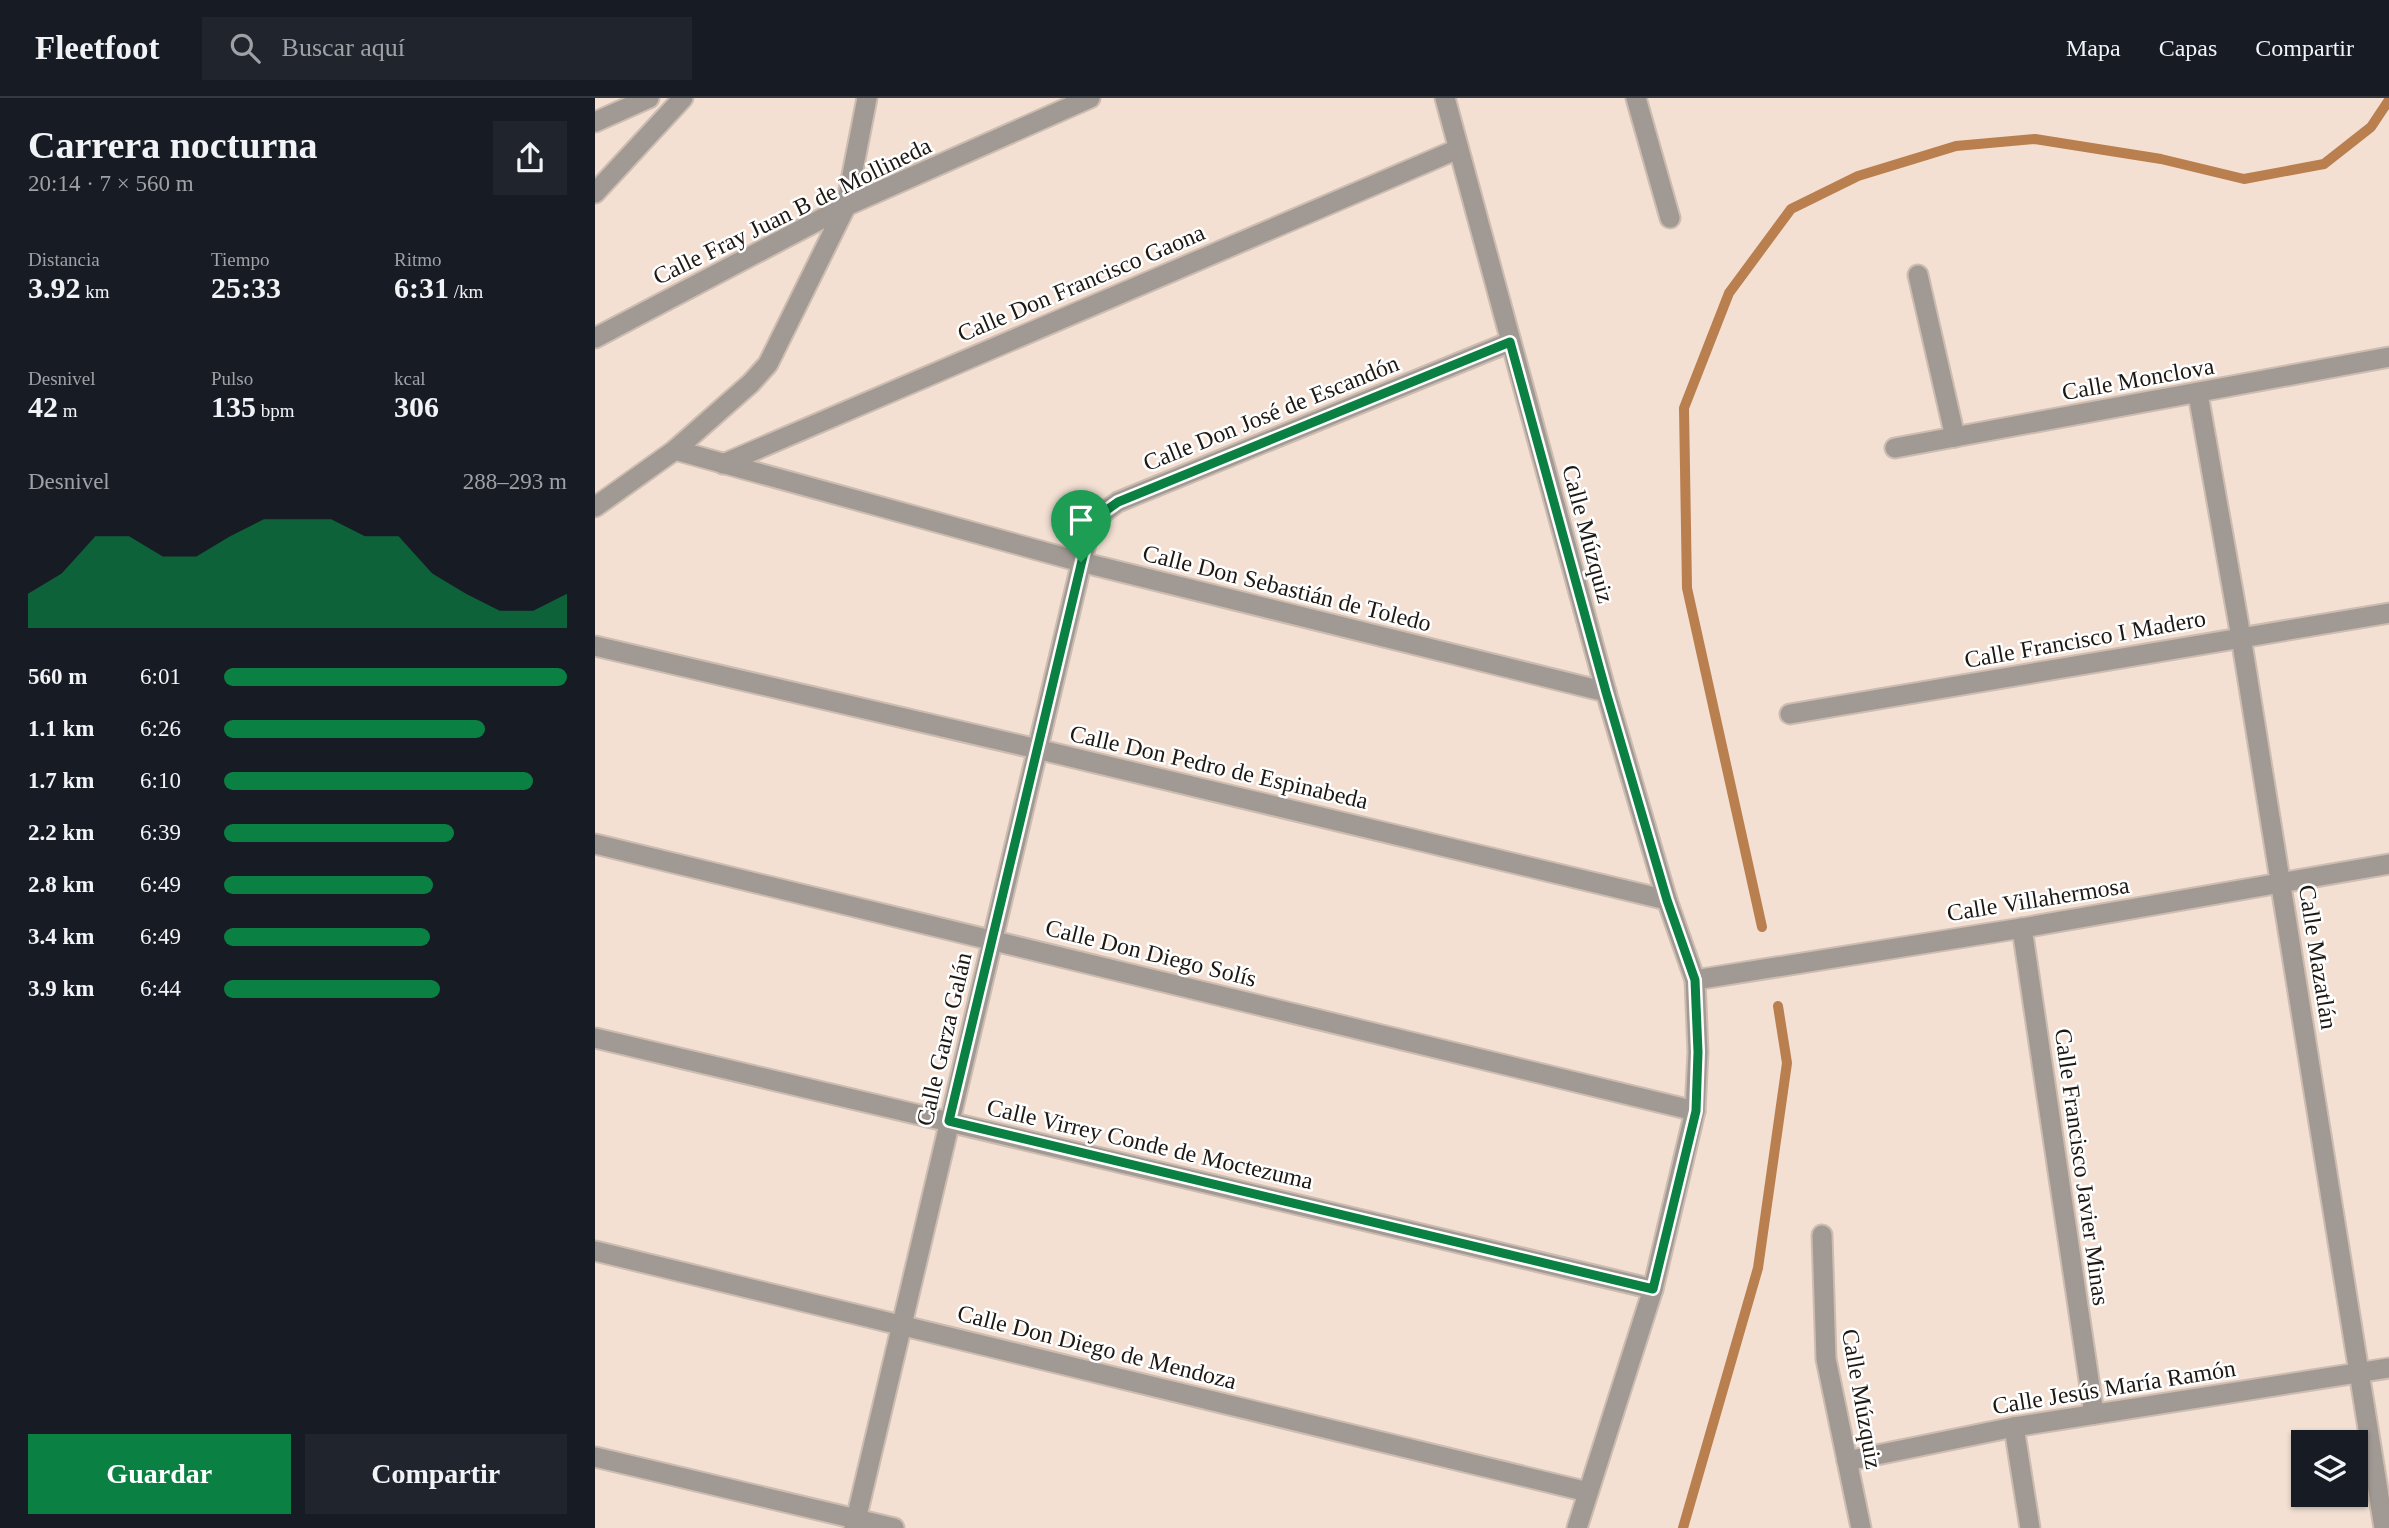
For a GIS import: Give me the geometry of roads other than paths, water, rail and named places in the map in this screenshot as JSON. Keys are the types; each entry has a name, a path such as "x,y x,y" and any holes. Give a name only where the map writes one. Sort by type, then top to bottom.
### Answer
{"street":[{"path":"595,122 649,98"},
{"path":"595,193 683,98"},
{"path":"595,507 675,450 751,383 768,364 846,206 867,98"},
{"name":"Calle Fray Juan B de Mollineda","path":"595,338 846,206 1090,98"},
{"name":"Calle Múzquiz","path":"1445,98 1606,692 1667,900 1695,980 1698,1052 1696,1111 1653,1289 1577,1528"},
{"path":"1636,98 1670,219"},
{"name":"Calle Don Francisco Gaona","path":"723,464 1458,149"},
{"path":"1918,275 1955,437"},
{"name":"Calle Don José de Escandón","path":"1081,562 1089,531 1104,512 1118,502 1510,342"},
{"name":"Calle Monclova","path":"1895,448 2389,357"},
{"name":"Calle Mazatlán","path":"2198,394 2241,637 2384,1528"},
{"name":"Calle Don Sebastián de Toledo","path":"675,450 1081,562 1606,692"},
{"name":"Calle Garza Galán","path":"855,1523 1081,562"},
{"name":"Calle Francisco I Madero","path":"1790,715 2389,613"},
{"name":"Calle Don Pedro de Espinabeda","path":"595,646 1667,900"},
{"name":"Calle Don Diego Solís","path":"595,844 1696,1111"},
{"name":"Calle Villahermosa","path":"1695,980 2022,928 2389,864"},
{"name":"Calle Francisco Javier Minas","path":"2022,928 2094,1414"},
{"name":"Calle Virrey Conde de Moctezuma","path":"595,1038 1653,1289"},
{"name":"Calle Múzquiz","path":"1822,1235 1824,1343 1861,1528"},
{"name":"Calle Don Diego de Mendoza","path":"595,1251 1588,1492"},
{"name":"Calle Jesús María Ramón","path":"1847,1461 2014,1427 2389,1368"},
{"path":"2014,1427 2030,1528"},
{"path":"595,1457 855,1523 894,1528"}],"waterway":[{"path":"1762,927 1687,588 1684,408 1729,293 1791,209 1858,176 1956,146 2035,139 2161,159 2244,179 2324,164 2371,127 2389,100"},
{"path":"1683,1528 1758,1268 1787,1063 1778,1006"}]}
